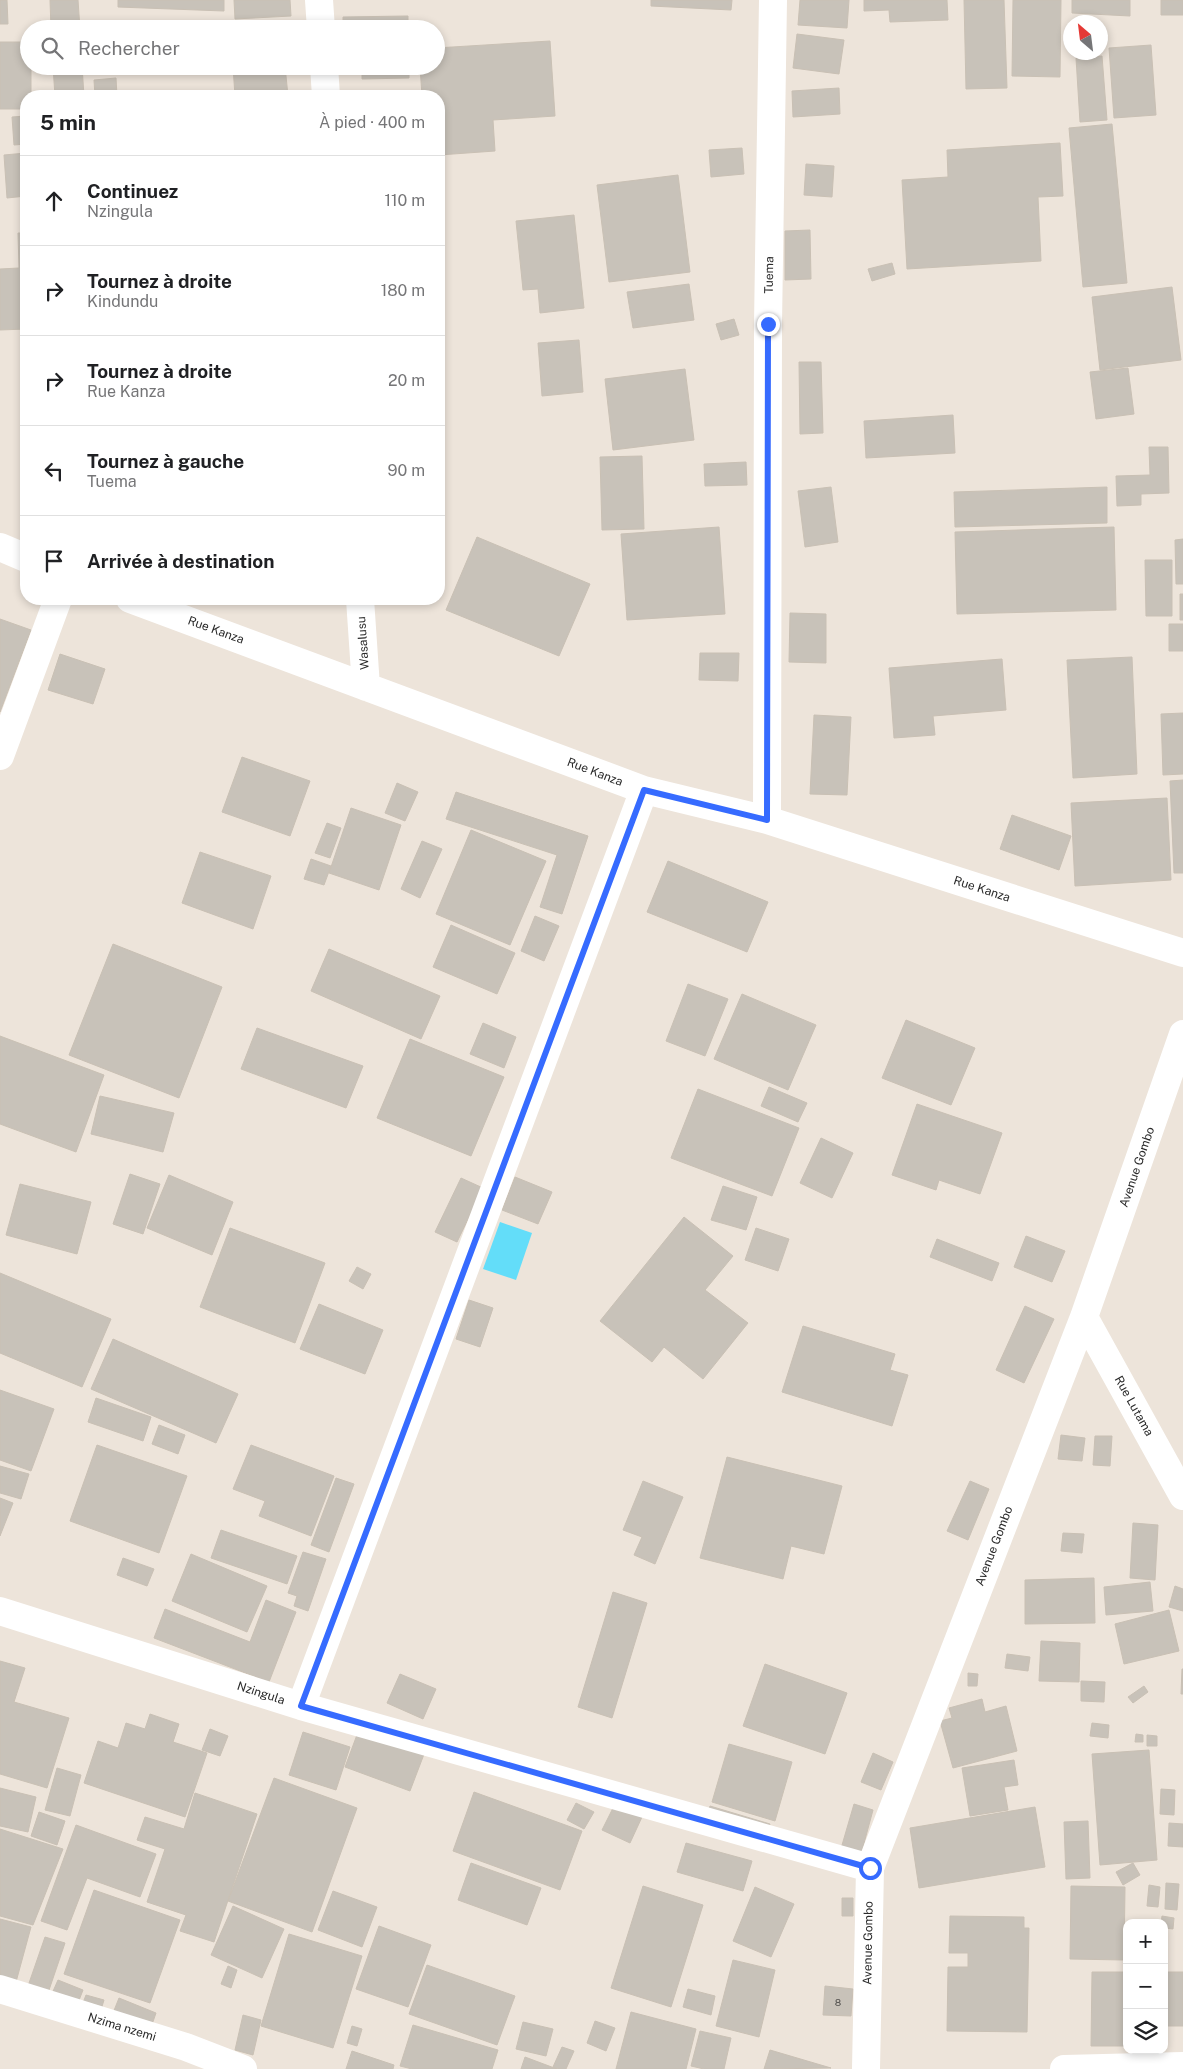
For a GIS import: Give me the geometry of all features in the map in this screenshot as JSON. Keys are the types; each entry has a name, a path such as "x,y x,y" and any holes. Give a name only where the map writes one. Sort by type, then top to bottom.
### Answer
{"street":[{"path":"320,0 321,20"},
{"name":"Tuema","path":"767,820 768,324 773,0"},
{"path":"325,75 326,90"},
{"path":"0,547 20,555"},
{"path":"0,756 56,605"},
{"name":"Rue Kanza","path":"146,605 644,790 767,820 1183,953"},
{"name":"Wasalusu","path":"360,605 366,687"},
{"path":"301,1706 644,790"},
{"name":"Avenue Gombo","path":"866,2069 870,1868 1084,1317 1183,1034"},
{"name":"Rue Lutama","path":"1084,1317 1180,1486"},
{"name":"Nzingula","path":"0,1611 301,1706 870,1868"},
{"name":"Nzima nzemi","path":"0,1989 186,2047 243,2069"},
{"path":"1064,2069 1183,2066"}],"water":[{"path":"500,1222 532,1233 516,1280 483,1269"}],"building":[{"path":"0,0 7,0 8,24 0,24"},
{"path":"50,0 78,0 79,20 51,20"},
{"path":"118,0 224,0 224,11 118,7"},
{"path":"234,0 290,0 291,16 235,19"},
{"path":"651,0 732,0 731,10 651,6"},
{"path":"800,0 849,0 847,28 798,25"},
{"path":"864,0 947,0 948,20 890,22 889,10 864,11"},
{"path":"964,0 1004,0 1007,88 966,89"},
{"path":"1013,0 1061,0 1060,77 1012,76"},
{"path":"1072,0 1130,0 1130,16 1072,13"},
{"path":"1161,0 1183,0 1183,15 1161,15"},
{"path":"408,16 408,20 343,20 343,17"},
{"path":"797,34 844,40 839,74 793,68"},
{"path":"550,41 555,116 493,120 495,151 445,155 445,90 422,90 421,75 445,75 445,47"},
{"path":"0,42 20,42 20,75 31,75 31,90 20,90 20,109 0,109"},
{"path":"1151,45 1156,115 1114,118 1109,48"},
{"path":"1076,60 1102,60 1107,120 1080,122"},
{"path":"54,75 83,75 84,90 55,90"},
{"path":"234,75 286,75 287,90 235,90"},
{"path":"362,75 409,75 409,78 362,79"},
{"path":"116,78 117,90 95,90 94,80"},
{"path":"839,88 840,114 793,117 792,91"},
{"path":"20,116 20,144 14,145 12,117"},
{"path":"1112,124 1127,283 1083,287 1069,128"},
{"path":"1060,143 1063,196 1038,197 1041,261 907,269 902,180 948,177 947,150"},
{"path":"742,148 744,174 711,177 709,150"},
{"path":"20,154 20,197 7,198 4,155"},
{"path":"806,164 834,166 832,197 804,195"},
{"path":"678,175 690,272 609,282 597,185"},
{"path":"574,215 584,308 540,313 538,289 523,290 516,221"},
{"path":"810,230 811,279 785,280 785,231"},
{"path":"18,233 20,233 20,329 0,330 0,269 19,268"},
{"path":"892,263 895,274 872,281 868,269"},
{"path":"689,284 694,320 633,328 627,292"},
{"path":"1172,287 1181,360 1100,370 1092,297"},
{"path":"734,319 739,335 721,340 716,324"},
{"path":"579,340 583,392 542,396 538,343"},
{"path":"799,362 821,362 823,433 800,434"},
{"path":"1128,368 1134,414 1096,419 1090,372"},
{"path":"685,369 694,440 613,450 605,379"},
{"path":"953,415 955,453 866,458 864,421"},
{"path":"1149,447 1168,447 1169,493 1141,494 1141,505 1117,506 1116,476 1150,475"},
{"path":"642,456 644,529 602,530 600,457"},
{"path":"746,462 747,485 705,486 704,464"},
{"path":"831,487 838,542 805,547 798,491"},
{"path":"1107,487 1107,523 955,527 954,492"},
{"path":"719,527 725,614 627,620 621,534"},
{"path":"1114,527 1116,610 957,614 955,532"},
{"path":"477,537 590,584 559,656 446,610"},
{"path":"1183,539 1183,584 1176,584 1175,540"},
{"path":"1145,560 1172,560 1172,616 1146,616"},
{"path":"1180,594 1183,594 1183,620 1180,620"},
{"path":"790,613 826,614 826,663 789,662"},
{"path":"0,619 31,630 0,712"},
{"path":"1169,624 1183,624 1183,651 1169,651"},
{"path":"700,653 739,653 738,681 699,680"},
{"path":"60,654 105,669 93,704 48,690"},
{"path":"1132,657 1137,774 1073,778 1067,660"},
{"path":"1002,659 1006,710 933,716 935,735 894,738 889,668"},
{"path":"1183,713 1183,774 1163,775 1161,714"},
{"path":"814,715 851,717 847,795 810,794"},
{"path":"242,757 310,781 290,836 222,812"},
{"path":"1183,780 1183,873 1174,873 1170,781"},
{"path":"397,783 418,792 405,821 385,813"},
{"path":"456,792 588,836 562,914 540,907 557,855 446,819"},
{"path":"1167,798 1171,880 1075,886 1071,803"},
{"path":"351,808 401,825 379,890 329,873"},
{"path":"1012,815 1071,836 1059,870 1000,849"},
{"path":"327,823 341,828 330,858 315,853"},
{"path":"471,830 546,861 510,945 436,914"},
{"path":"422,841 442,849 420,898 401,889"},
{"path":"200,852 271,876 253,929 182,903"},
{"path":"311,859 331,866 324,885 304,879"},
{"path":"668,861 768,902 747,952 647,912"},
{"path":"535,916 559,926 544,961 521,951"},
{"path":"451,925 515,953 497,994 433,967"},
{"path":"113,944 222,987 179,1098 69,1055"},
{"path":"329,949 440,996 421,1039 311,991"},
{"path":"688,984 728,999 705,1056 666,1041"},
{"path":"742,994 816,1025 788,1090 714,1059"},
{"path":"906,1020 975,1048 951,1105 882,1078"},
{"path":"483,1023 516,1037 504,1068 470,1054"},
{"path":"257,1028 363,1066 346,1108 241,1069"},
{"path":"0,1036 104,1075 76,1152 0,1124"},
{"path":"410,1039 504,1077 471,1156 377,1118"},
{"path":"769,1087 807,1103 798,1122 761,1106"},
{"path":"698,1089 799,1128 772,1196 671,1158"},
{"path":"100,1096 174,1113 163,1152 91,1134"},
{"path":"917,1104 1002,1133 980,1194 939,1180 936,1190 892,1175"},
{"path":"821,1138 853,1153 832,1198 800,1183"},
{"path":"130,1174 160,1184 143,1234 113,1224"},
{"path":"169,1175 233,1202 212,1255 147,1228"},
{"path":"515,1177 552,1192 538,1224 502,1210"},
{"path":"461,1178 483,1188 457,1242 435,1232"},
{"path":"20,1184 91,1202 77,1254 6,1235"},
{"path":"723,1186 757,1197 746,1230 711,1220"},
{"path":"684,1217 733,1256 705,1290 748,1323 703,1379 664,1347 652,1362 600,1321"},
{"path":"230,1228 325,1263 295,1343 200,1307"},
{"path":"756,1228 789,1239 778,1271 745,1260"},
{"path":"1026,1236 1065,1251 1052,1282 1014,1267"},
{"path":"937,1239 999,1263 992,1281 930,1257"},
{"path":"357,1267 371,1274 363,1289 349,1281"},
{"path":"0,1273 111,1319 82,1387 0,1353"},
{"path":"469,1300 493,1308 480,1347 456,1339"},
{"path":"319,1304 383,1330 365,1374 300,1349"},
{"path":"1025,1306 1054,1319 1024,1383 996,1370"},
{"path":"803,1326 895,1354 890,1370 908,1375 892,1426 782,1392"},
{"path":"113,1339 238,1394 216,1443 91,1389"},
{"path":"0,1390 54,1409 31,1471 0,1460"},
{"path":"96,1398 151,1417 143,1441 88,1422"},
{"path":"159,1425 185,1435 178,1454 152,1444"},
{"path":"1061,1435 1085,1438 1082,1461 1058,1459"},
{"path":"1095,1436 1112,1436 1110,1466 1093,1465"},
{"path":"97,1445 187,1476 159,1553 70,1521"},
{"path":"251,1445 334,1476 311,1536 259,1516 265,1501 233,1489"},
{"path":"727,1457 842,1486 824,1554 791,1546 783,1579 700,1558"},
{"path":"0,1466 29,1474 21,1499 0,1493"},
{"path":"336,1478 354,1484 329,1552 311,1545"},
{"path":"643,1481 683,1497 655,1564 634,1555 642,1537 623,1530"},
{"path":"970,1481 989,1489 968,1540 947,1531"},
{"path":"0,1498 13,1503 0,1536"},
{"path":"1133,1523 1158,1525 1155,1580 1130,1578"},
{"path":"221,1530 297,1556 287,1584 211,1558"},
{"path":"1063,1533 1084,1534 1082,1553 1061,1551"},
{"path":"303,1552 326,1559 308,1611 294,1606 297,1596 288,1593"},
{"path":"191,1554 267,1586 247,1632 172,1601"},
{"path":"123,1558 154,1569 147,1586 117,1575"},
{"path":"1094,1578 1095,1623 1025,1624 1025,1580"},
{"path":"1150,1582 1153,1611 1106,1615 1104,1587"},
{"path":"1175,1586 1183,1589 1183,1611 1169,1607"},
{"path":"613,1592 647,1603 612,1718 578,1707"},
{"path":"266,1600 296,1612 269,1682 154,1638 165,1609 250,1642"},
{"path":"1169,1610 1179,1651 1124,1664 1115,1624"},
{"path":"1041,1641 1080,1643 1079,1682 1039,1681"},
{"path":"1007,1654 1030,1657 1028,1671 1005,1668"},
{"path":"0,1661 25,1668 14,1702 69,1718 47,1788 0,1774"},
{"path":"765,1664 847,1693 825,1754 743,1726"},
{"path":"1182,1669 1183,1694 1181,1694"},
{"path":"968,1673 978,1674 977,1686 968,1686"},
{"path":"400,1674 436,1689 423,1719 387,1703"},
{"path":"1081,1681 1105,1682 1104,1702 1081,1701"},
{"path":"1144,1686 1148,1692 1133,1703 1128,1697"},
{"path":"982,1699 985,1712 1006,1706 1017,1751 953,1768 940,1721 952,1718 949,1708"},
{"path":"150,1714 179,1724 173,1742 207,1753 185,1817 84,1783 98,1741 118,1748 126,1723 145,1729"},
{"path":"1092,1723 1109,1725 1108,1738 1090,1736"},
{"path":"361,1724 426,1749 410,1791 345,1767"},
{"path":"210,1729 228,1736 220,1756 202,1750"},
{"path":"303,1732 350,1747 336,1790 289,1775"},
{"path":"1136,1734 1143,1735 1143,1742 1135,1742"},
{"path":"1147,1735 1157,1736 1157,1746 1147,1746"},
{"path":"729,1744 792,1762 775,1821 712,1802"},
{"path":"1149,1750 1157,1860 1100,1865 1092,1754"},
{"path":"873,1753 893,1762 881,1790 861,1782"},
{"path":"1014,1760 1018,1785 1004,1787 1008,1810 970,1816 962,1768"},
{"path":"57,1768 81,1775 70,1816 45,1810"},
{"path":"274,1778 357,1808 312,1932 228,1901"},
{"path":"0,1788 36,1797 28,1832 0,1826"},
{"path":"1161,1789 1175,1790 1174,1815 1160,1814"},
{"path":"474,1792 582,1831 560,1890 453,1851"},
{"path":"195,1793 257,1814 214,1942 180,1931 186,1915 147,1902 165,1849 137,1840 145,1817 184,1829"},
{"path":"576,1803 594,1812 584,1829 567,1820"},
{"path":"615,1804 642,1817 630,1843 602,1830"},
{"path":"854,1804 873,1810 860,1858 840,1852"},
{"path":"710,1806 770,1824 767,1834 707,1815"},
{"path":"1035,1807 1045,1867 919,1888 910,1828"},
{"path":"39,1812 65,1821 57,1845 31,1836"},
{"path":"1088,1821 1090,1878 1066,1879 1064,1822"},
{"path":"1169,1823 1183,1824 1183,1847 1168,1846"},
{"path":"76,1825 156,1854 140,1897 87,1878 67,1930 41,1921"},
{"path":"0,1829 63,1849 33,1925 0,1916"},
{"path":"686,1843 752,1861 743,1891 677,1872"},
{"path":"471,1863 541,1888 527,1925 458,1900"},
{"path":"1133,1863 1140,1875 1123,1885 1116,1872"},
{"path":"1166,1883 1179,1884 1177,1910 1165,1909"},
{"path":"1149,1885 1160,1887 1158,1907 1147,1906"},
{"path":"643,1886 703,1905 671,2007 611,1988"},
{"path":"1071,1886 1125,1887 1123,1960 1070,1959"},
{"path":"755,1887 794,1904 771,1957 733,1941"},
{"path":"94,1890 180,1920 150,2003 64,1974"},
{"path":"333,1891 377,1907 362,1947 318,1930"},
{"path":"842,1898 853,1898 853,1916 842,1916"},
{"path":"233,1906 284,1929 262,1978 211,1955"},
{"path":"950,1916 1024,1917 1024,1928 1029,1928 1027,2032 947,2031 948,1967 968,1967 968,1953 949,1953"},
{"path":"1162,1916 1174,1918 1173,1929 1168,1928 1168,1919 1162,1919"},
{"path":"0,1919 31,1927 16,1982 0,1978"},
{"path":"379,1926 431,1945 408,2007 356,1989"},
{"path":"289,1934 362,1956 333,2048 261,2026"},
{"path":"45,1937 65,1943 48,1993 28,1986"},
{"path":"733,1960 775,1970 759,2037 716,2026"},
{"path":"427,1965 515,1996 497,2045 409,2014"},
{"path":"228,1966 237,1970 231,1988 221,1984"},
{"path":"1092,1972 1123,1972 1123,2046 1091,2046"},
{"path":"1168,1972 1183,1972 1183,2026 1168,2026"},
{"path":"58,1980 83,1990 76,2008 50,1998"},
{"path":"825,1986 853,1989 851,2016 823,2015"},
{"path":"688,1989 715,1996 711,2015 683,2007"},
{"path":"86,1995 104,2000 100,2013 81,2008"},
{"path":"119,1998 156,2013 149,2033 111,2018"},
{"path":"631,2012 696,2029 686,2069 616,2069"},
{"path":"243,2015 261,2020 253,2055 235,2050"},
{"path":"595,2021 615,2028 606,2051 587,2043"},
{"path":"523,2022 553,2029 546,2056 516,2049"},
{"path":"413,2025 498,2050 492,2069 412,2069 400,2066"},
{"path":"352,2026 362,2029 357,2046 347,2043"},
{"path":"700,2031 731,2038 724,2069 704,2069 691,2066"},
{"path":"562,2047 574,2051 566,2069 558,2069 553,2067"},
{"path":"770,2050 831,2068 764,2069"},
{"path":"352,2051 394,2065 393,2069 346,2069"},
{"path":"525,2057 557,2069 521,2069"}],"route":[{"path":"768,324 767,820 644,790 301,1706 870,1868"}]}
